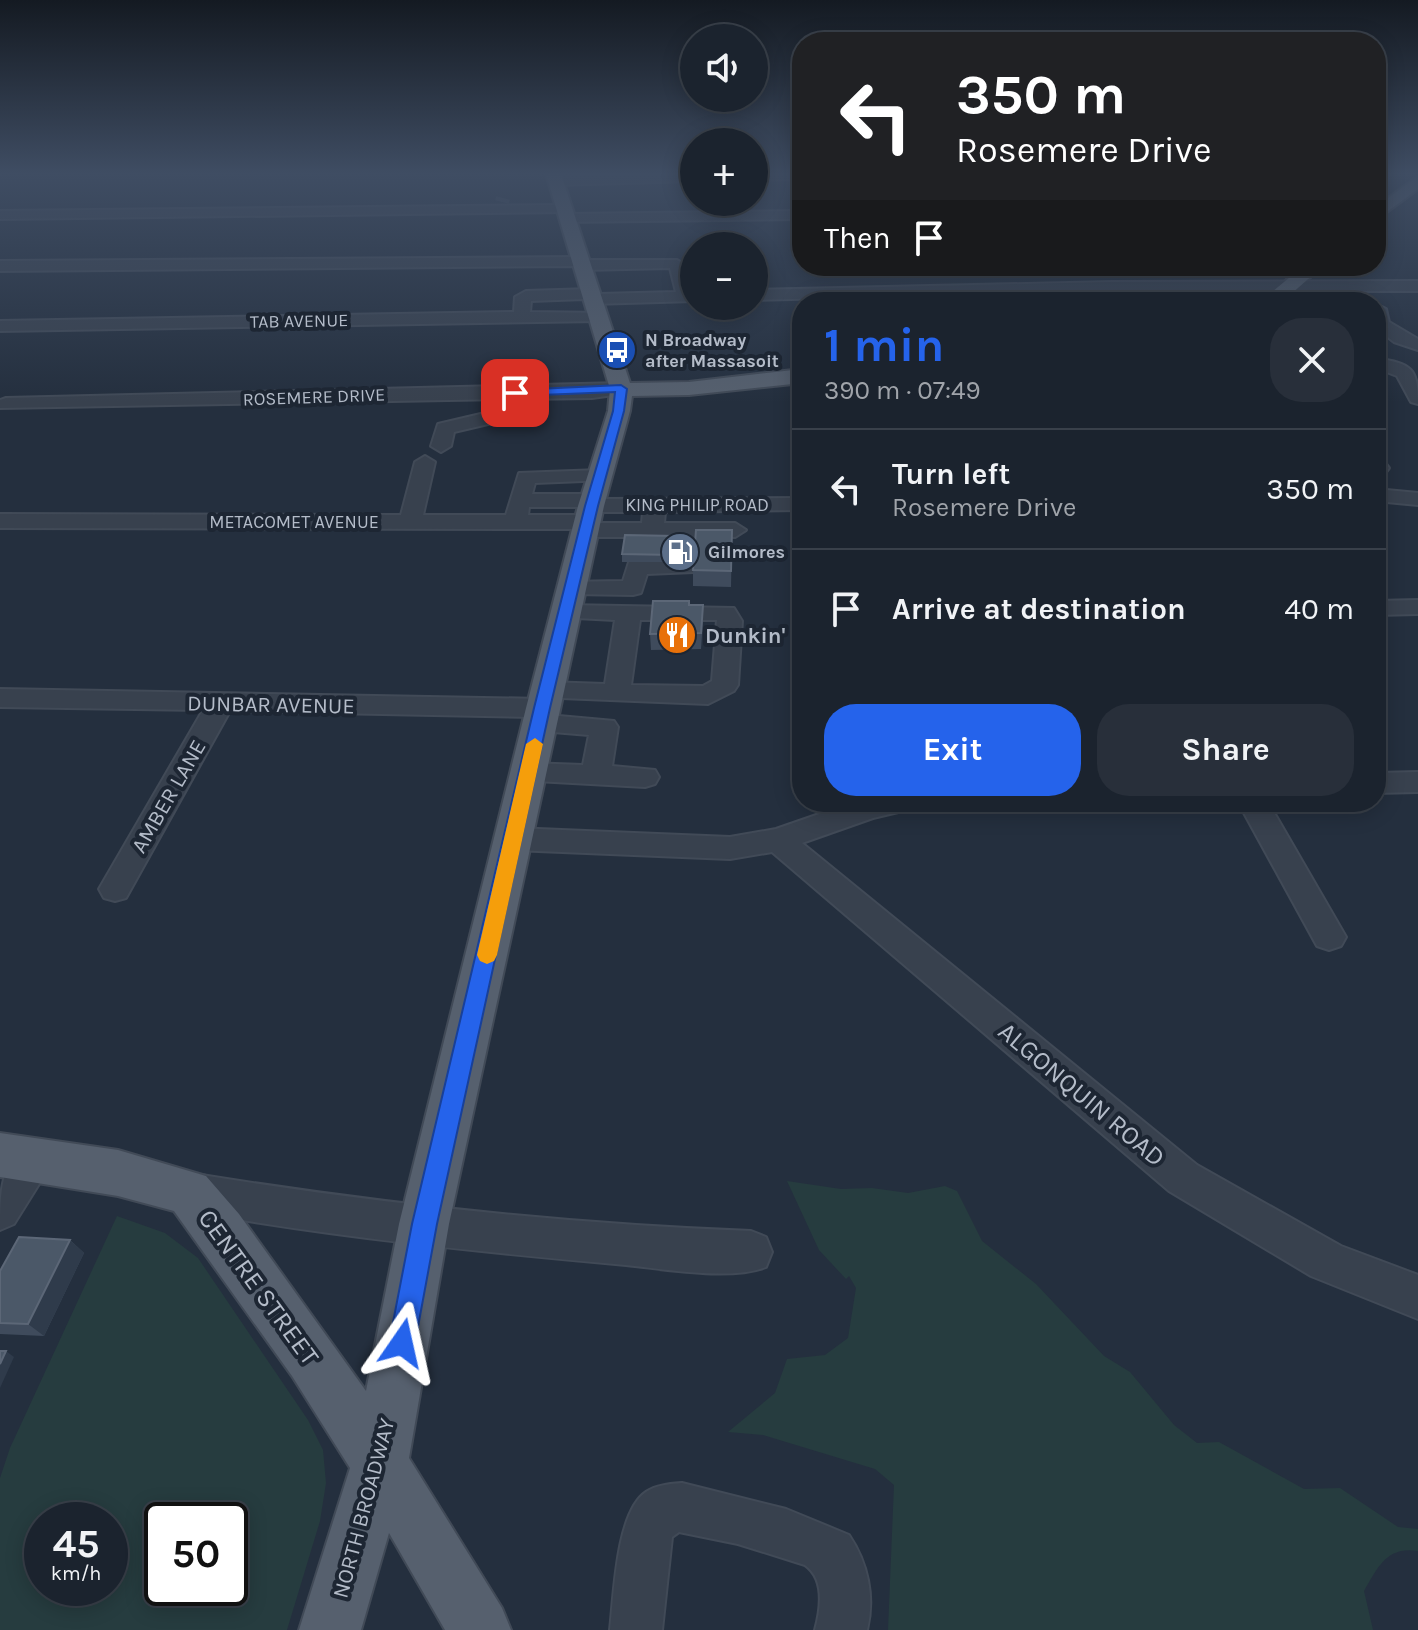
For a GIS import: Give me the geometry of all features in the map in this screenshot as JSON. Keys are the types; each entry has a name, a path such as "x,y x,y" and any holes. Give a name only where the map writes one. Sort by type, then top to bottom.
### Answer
{"main road":[{"name":"NORTH BROADWAY","path":"330,1630 380,1463 424,1224 542,708 619,411 621,389 576,250"},
{"path":"1282,292 1302,276"},
{"path":"621,389 641,391 722,386 741,380 792,377"},
{"name":"CENTRE STREET","path":"17,1157 118,1173 189,1192 284,1319 380,1463 480,1630"}],"street":[{"path":"589,287 672,263 680,269"},
{"path":"0,266 589,287 680,295"},
{"path":"877,292 1123,286 1418,286"},
{"name":"TAB AVENUE","path":"0,326 522,318 589,287"},
{"path":"1349,288 1354,292"},
{"path":"768,295 792,294"},
{"path":"1386,328 1400,338 1418,345"},
{"path":"1386,364 1397,366 1413,380 1418,398"},
{"name":"ROSEMERE DRIVE","path":"6,404 513,403 621,389"},
{"path":"441,446 445,428 513,403 572,411"},
{"path":"410,522 425,462"},
{"path":"518,511 526,477 592,507 653,549 735,530"},
{"path":"1386,496 1418,499"},
{"name":"KING PHILIP ROAD","path":"592,507 792,504"},
{"path":"569,599 633,588 653,549 654,505"},
{"name":"METACOMET AVENUE","path":"0,521 410,522 592,507"},
{"path":"542,708 617,692 708,695 725,685 730,621 725,613 628,614 569,599"},
{"path":"1386,608 1418,607"},
{"path":"617,692 628,614"},
{"name":"DUNBAR AVENUE","path":"0,698 542,708"},
{"name":"AMBER LANE","path":"115,889 221,703"},
{"path":"542,708 604,727 596,775"},
{"path":"528,773 645,777"},
{"path":"1386,783 1418,782"},
{"path":"514,839 730,848 778,840 858,812"},
{"path":"1259,812 1329,937"},
{"name":"ALGONQUIN ROAD","path":"778,840 1183,1178 1247,1218 1323,1258 1389,1289 1418,1297"},
{"path":"0,1210 17,1157"},
{"path":"189,1192 269,1207 424,1224 682,1250 751,1252"},
{"path":"636,1630 648,1529 661,1510 683,1507 811,1541 831,1553 844,1580 841,1630"}],"green space":[{"path":"787,1181 841,1189 872,1188 908,1193 945,1186 957,1191 982,1241 1036,1284 1104,1356 1130,1372 1174,1425 1197,1443 1219,1442 1304,1489 1340,1488 1398,1527 1418,1529 1418,1551 1407,1550 1391,1555 1379,1566 1364,1591 1373,1630 888,1630 894,1485 875,1469 763,1435 728,1432 775,1393 787,1359 825,1355 848,1338 856,1288 849,1276 846,1279 819,1250"},
{"path":"117,1216 165,1233 198,1258 308,1420 323,1450 326,1483 320,1521 287,1630 0,1630 0,1478 10,1448"}],"building":[{"path":"696,530 732,530 731,571 693,570"},
{"path":"625,535 675,536 673,555 622,554"},
{"path":"653,601 689,601 689,605 703,605 701,633 650,634"},
{"path":"19,1237 70,1240 28,1324 0,1323 0,1271"}],"slow traffic":[{"path":"487,955 535,744"}],"place":[{"name":"N Broadway after Massasoit","path":"617,350"},
{"name":"Gilmores","path":"680,552"},
{"name":"Dunkin'","path":"677,635"}],"route":[{"path":"402,1343 424,1224 542,708 591,506 619,411 621,389 515,393"}]}
